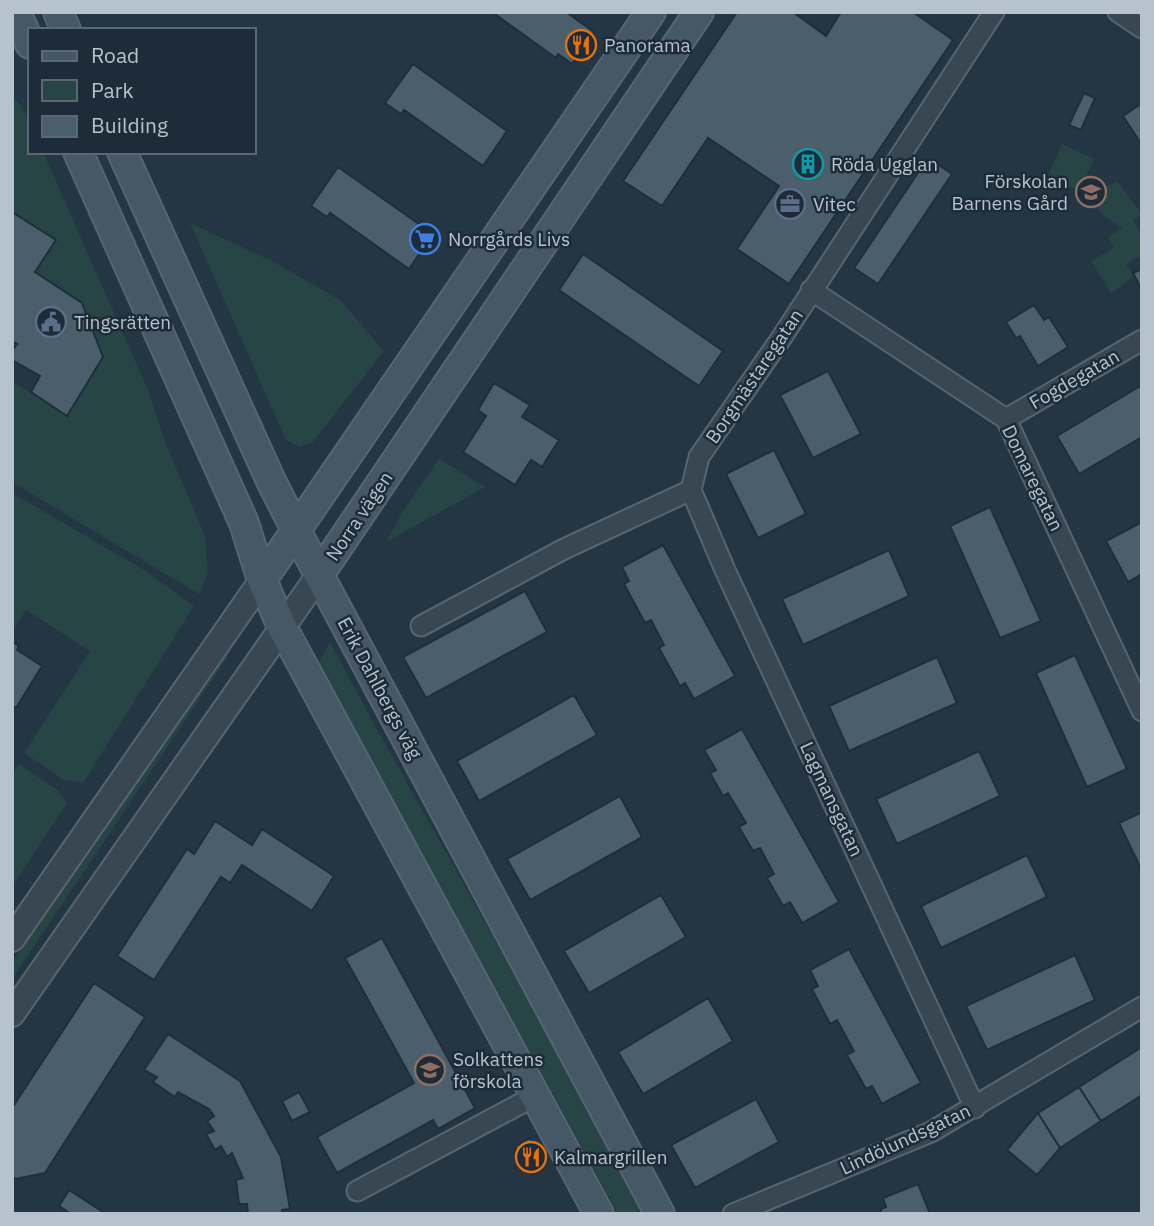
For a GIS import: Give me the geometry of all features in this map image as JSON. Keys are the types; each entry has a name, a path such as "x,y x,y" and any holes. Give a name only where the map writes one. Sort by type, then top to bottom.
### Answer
{"main road":[{"path":"16,12 28,39"},
{"path":"58,12 65,28"},
{"path":"262,580 651,12"},
{"name":"Norra vägen","path":"319,575 689,16"},
{"path":"79,154 244,523 262,580 282,626 599,1214"},
{"name":"Erik Dahlbergs väg","path":"122,154 319,575 660,1214"}],"street":[{"name":"Borgmästaregatan","path":"691,490 699,457 993,12"},
{"path":"1118,12 1142,28"},
{"name":"Domaregatan","path":"811,290 1006,419 1142,711"},
{"name":"Fogdegatan","path":"1006,419 1142,340"},
{"path":"421,626 564,549 691,490"},
{"name":"Lagmansgatan","path":"691,490 731,583 975,1108"},
{"name":"Norra vägen","path":"12,1014 319,575"},
{"path":"12,939 262,580"},
{"name":"Lindölundsgatan","path":"733,1214 931,1132 1142,1007"},
{"path":"357,1191 536,1096"}],"green space":[{"path":"12,97 26,115 28,154 44,154 148,390 165,442 205,536 208,573 199,594 12,482 12,381 67,416 103,357 82,303 35,272 55,240 12,212"},
{"path":"1062,144 1094,159 1080,191 1048,176"},
{"path":"1118,182 1142,214 1133,221 1142,235 1142,255 1126,264 1134,277 1111,293 1091,261 1114,248 1108,237 1122,228 1098,208 1103,187"},
{"path":"190,223 274,262 340,300 384,351 313,442 299,447 286,440"},
{"path":"439,459 485,487 386,542 403,511"},
{"path":"12,493 144,570 194,606 83,783 64,780 24,753 90,651 26,610 12,631"},
{"path":"330,642 648,1214 618,1214 319,663"},
{"path":"222,652 227,658 12,979 12,963"},
{"path":"19,764 59,791 67,803 12,887 12,775"}],"building":[{"path":"492,12 566,12 594,32 572,64 558,54 556,58"},
{"name":"Röda Ugglan","path":"737,12 793,12 826,36 841,12 913,12 953,40 789,284 737,249 779,186 708,138 662,206 623,181"},
{"path":"413,64 507,131 483,166 404,110 401,114 385,103"},
{"path":"1084,93 1095,98 1081,130 1069,125"},
{"path":"1142,103 1142,141 1140,142 1123,116"},
{"path":"928,158 952,174 878,284 854,268"},
{"path":"338,167 433,234 409,269 330,213 327,217 311,206"},
{"name":"Tingsrätten","path":"12,212 56,240 35,272 82,303 103,357 67,416 31,392 40,376 12,360 12,351 17,344 12,341"},
{"path":"583,254 723,351 699,386 559,290"},
{"path":"1142,269 1142,290 1133,273"},
{"path":"1034,305 1044,320 1049,317 1068,347 1038,366 1020,336 1016,338 1006,322"},
{"path":"828,371 861,434 813,458 780,395"},
{"path":"494,383 530,405 522,417 559,440 542,467 531,460 515,485 463,452 486,416 478,410"},
{"path":"1142,385 1142,437 1079,474 1057,436"},
{"path":"774,450 806,514 758,538 726,474"},
{"path":"990,507 1041,621 1000,638 950,526"},
{"path":"1142,522 1142,574 1128,582 1106,541"},
{"path":"663,545 735,676 694,699 685,683 680,686 659,648 664,645 651,620 645,623 624,584 629,581 622,567"},
{"path":"889,550 909,596 803,645 782,599"},
{"path":"525,591 547,632 426,698 403,657"},
{"path":"12,642 19,646 17,650 42,666 16,708 12,706"},
{"path":"1075,655 1127,769 1087,787 1036,673"},
{"path":"937,657 957,703 849,751 829,706"},
{"path":"574,695 597,735 479,801 457,761"},
{"path":"742,729 839,902 802,923 790,902 783,906 767,878 774,874 760,848 753,851 739,827 746,823 728,793 723,796 710,773 716,770 704,750"},
{"path":"979,751 1000,796 897,844 876,799"},
{"path":"620,796 642,837 530,900 507,859"},
{"path":"1142,812 1142,871 1119,823"},
{"path":"215,821 252,845 262,829 334,876 312,911 242,865 230,883 221,877 154,980 117,956 187,849 194,854"},
{"path":"1027,855 1047,897 941,948 921,906"},
{"path":"661,895 686,937 589,993 564,951"},
{"path":"382,938 475,1108 438,1129 433,1120 337,1173 317,1137 414,1083 345,958"},
{"path":"849,949 921,1083 882,1104 872,1086 866,1089 847,1055 854,1051 837,1020 830,1024 812,989 818,986 810,970"},
{"path":"1075,955 1095,1000 987,1050 966,1006"},
{"path":"94,983 145,1017 45,1173 16,1179 12,1177 12,1108"},
{"path":"708,998 733,1041 643,1094 618,1052"},
{"path":"168,1034 240,1081 281,1157 290,1209 282,1210 282,1214 248,1214 247,1204 239,1204 236,1180 243,1178 232,1153 227,1157 221,1146 215,1150 206,1134 214,1131 207,1121 214,1116 209,1109 178,1092 175,1097 153,1082 157,1077 144,1070"},
{"path":"1142,1047 1142,1095 1101,1121 1079,1087"},
{"path":"1079,1087 1101,1121 1060,1148 1038,1113"},
{"path":"299,1092 310,1112 292,1121 282,1101"},
{"path":"756,1099 779,1142 695,1188 671,1145"},
{"path":"1038,1113 1060,1148 1037,1175 1007,1150"},
{"name":"Kalmargrillen","path":"530,1138 546,1167 532,1175 515,1147"},
{"path":"918,1184 930,1214 881,1214 881,1209 886,1207 883,1198"},
{"path":"69,1190 106,1214 71,1214 59,1206"}],"place":[{"name":"Panorama","path":"581,45"},
{"name":"Röda Ugglan","path":"808,164"},
{"name":"Förskolan Barnens Gård","path":"1091,192"},
{"name":"Vitec","path":"790,204"},
{"name":"Norrgårds Livs","path":"425,239"},
{"name":"Tingsrätten","path":"51,322"},
{"name":"Solkattens förskola","path":"430,1070"},
{"name":"Kalmargrillen","path":"531,1157"}]}
